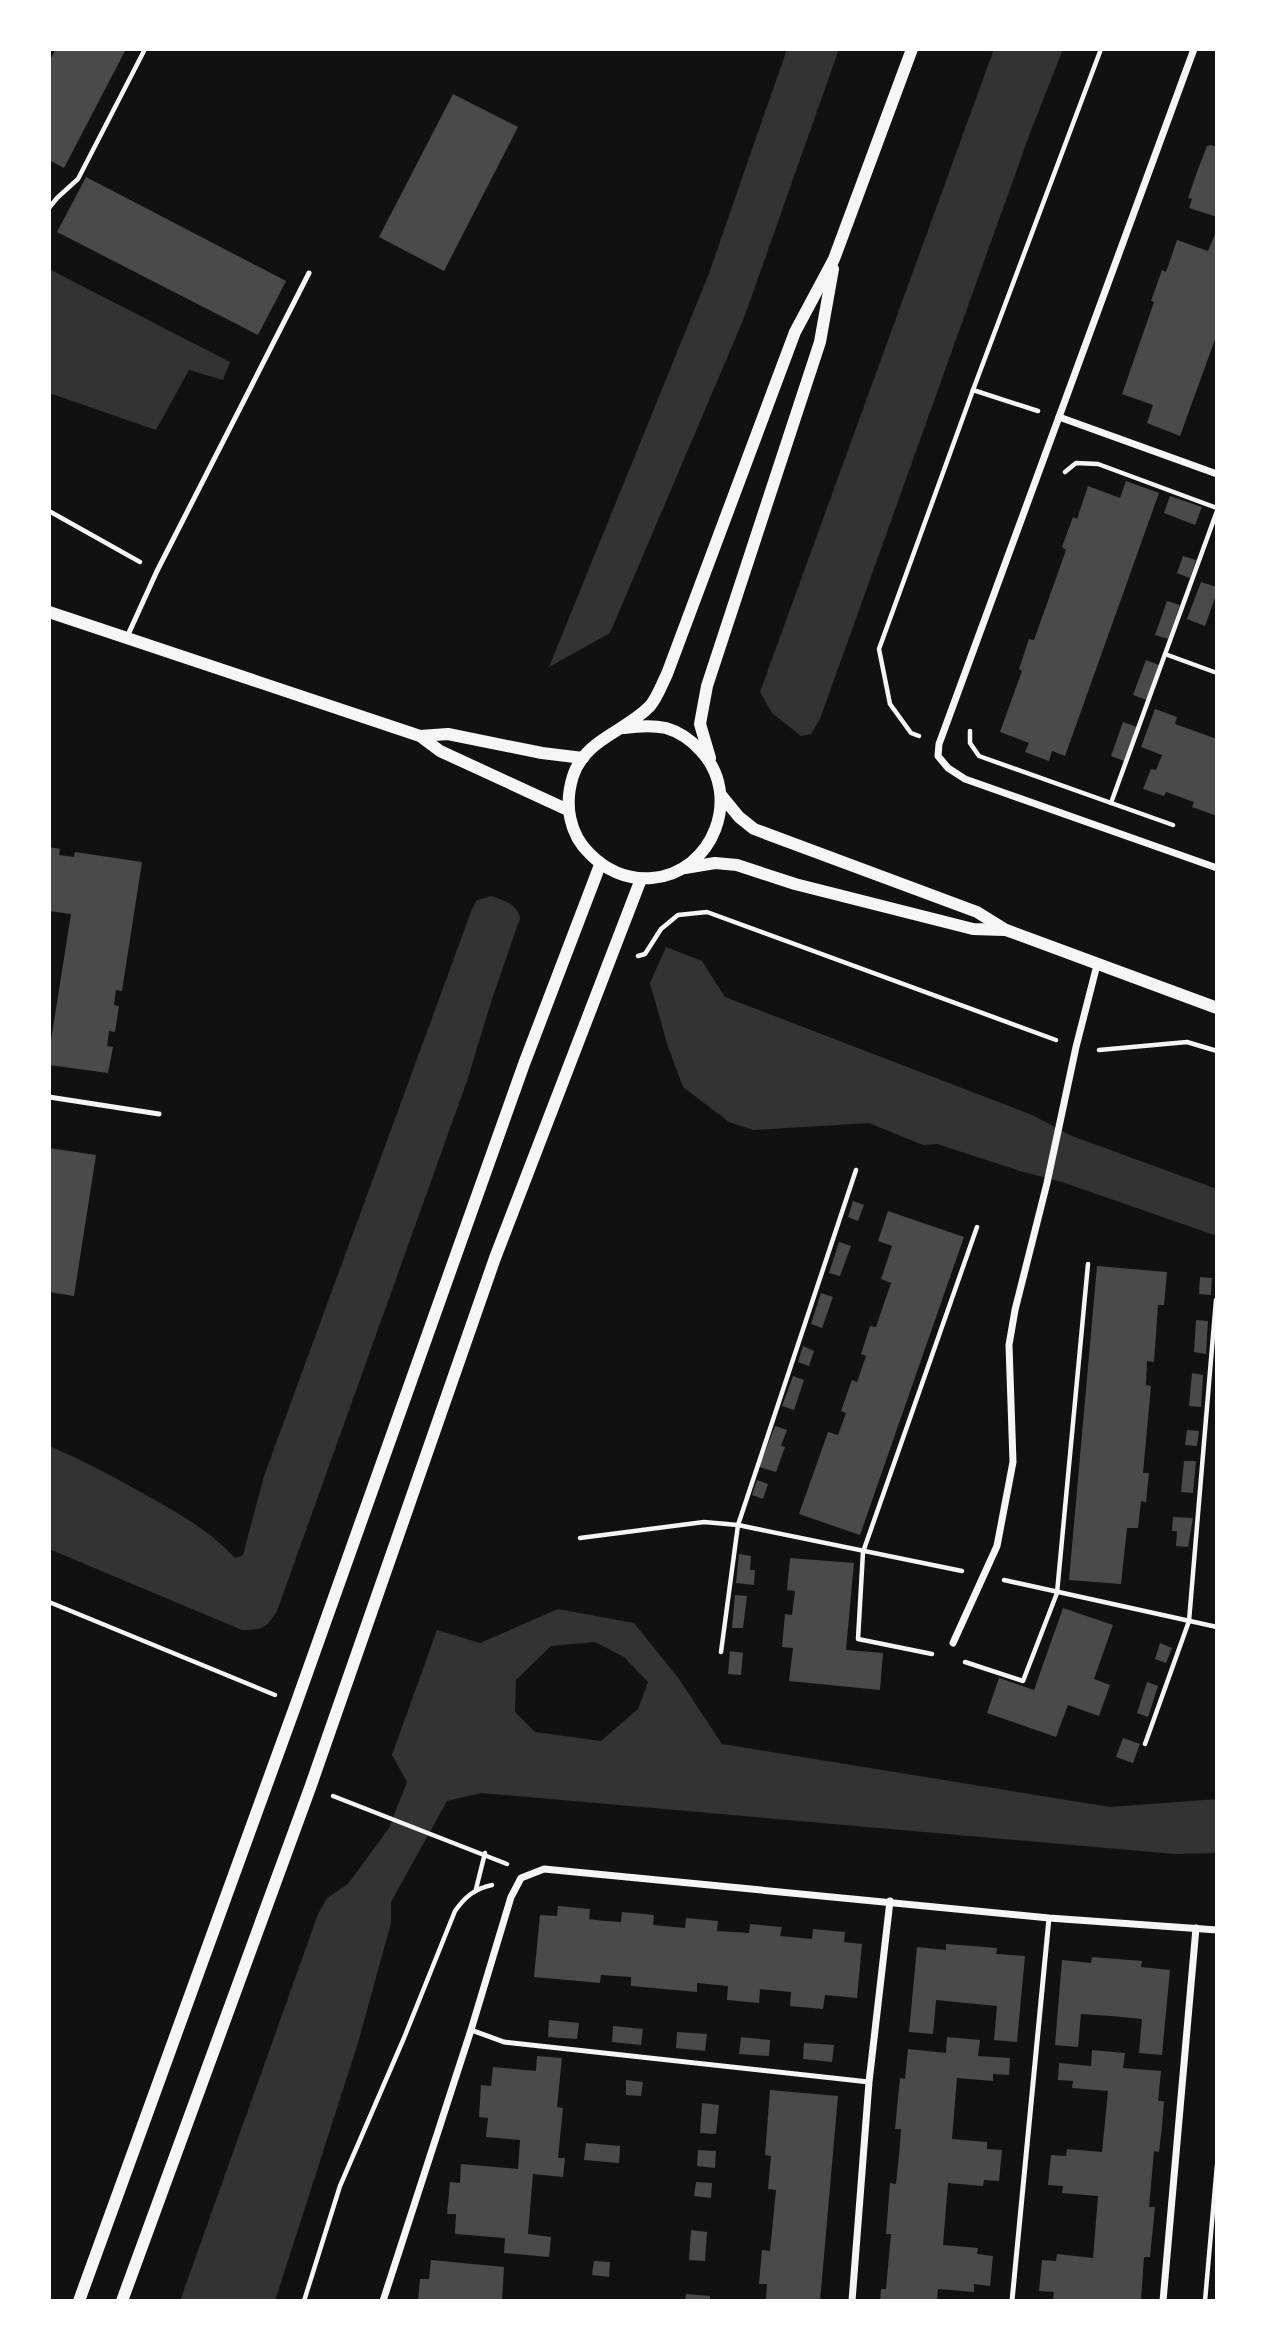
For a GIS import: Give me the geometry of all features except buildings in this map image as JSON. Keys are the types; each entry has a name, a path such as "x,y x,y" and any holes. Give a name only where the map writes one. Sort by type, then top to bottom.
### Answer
{"street":[{"path":"912,49 834,259 795,332 667,674 651,705 624,728 604,737 583,758 574,773 568,810 572,829 583,847 600,865 622,875 641,879 664,877 685,868 715,863 737,865 795,884 973,929 1006,930"},
{"path":"1194,49 940,744 938,756 948,768 965,779 1217,868"},
{"path":"834,259 820,342 707,686 700,724 722,795 739,817 754,829 977,912 1006,930 1217,1008"},
{"path":"1059,417 1217,474"},
{"path":"49,612 420,736 440,751 568,810"},
{"path":"624,728 647,725 668,729 691,740 711,762"},
{"path":"420,736 447,734 542,753 583,758"},
{"path":"685,868 704,852 715,833 721,813 722,795"},
{"path":"79,2301 296,1704 524,1064 600,865"},
{"path":"122,2301 310,1788 495,1258 641,879"},
{"path":"953,1643 998,1546 1013,1462 1009,1345 1014,1310 1047,1183 1076,1047 1097,965"},
{"path":"383,2301 511,1897 521,1878 544,1870 1049,1918 1217,1930"},
{"path":"852,2301 869,2082 890,1901"},
{"path":"1163,2301 1196,1928"}],"lane":[{"path":"126,638 157,571 309,273"},
{"path":"49,1097 159,1114"},
{"path":"1012,2301 1049,1918"},
{"path":"471,2030 504,2042 869,2082"}],"path":[{"path":"49,208 78,179 145,49"},
{"path":"940,744 911,733 890,704 879,649 1101,49"},
{"path":"973,390 1059,417"},
{"path":"1059,477 1076,463 1098,464 1217,510 1102,828"},
{"path":"49,512 157,571"},
{"path":"1165,654 1217,673"},
{"path":"969,723 971,743 979,756 1182,828"},
{"path":"615,947 633,957 645,954 661,929 678,915 707,912 1076,1047 1105,1051 1187,1042 1217,1051"},
{"path":"721,1652 738,1525 856,1170"},
{"path":"977,1227 863,1552 858,1639 950,1657 1023,1681 1057,1593 1088,1264"},
{"path":"1145,1744 1189,1621 1216,1300"},
{"path":"580,1538 704,1522 738,1525 984,1575 1217,1627"},
{"path":"49,1602 296,1704"},
{"path":"950,1657 953,1643"},
{"path":"310,1788 482,1852 476,1890"},
{"path":"304,2301 340,2186 404,2038 454,1912 466,1896 500,1883"},
{"path":"1205,2301 1217,2165"}],"shaded area":[{"path":"787,49 839,49 744,318 610,633 549,667 708,276"},
{"path":"994,49 1063,49 1030,133 820,719 811,734 801,736 772,713 760,692"},
{"path":"49,269 230,362 223,380 189,370 156,430 49,393"},
{"path":"492,896 513,906 520,918 467,1081 273,1617 263,1627 242,1630 49,1549 49,1446 101,1470 174,1511 206,1532 235,1558 243,1555 264,1476 472,909 477,900"},
{"path":"666,947 702,961 725,997 1032,1115 1072,1136 1217,1189 1217,1236 1062,1182 937,1144 923,1145 869,1123 753,1130 729,1122 683,1087 668,1047 650,983"},
{"path":"558,1609 634,1623 679,1679 722,1744 1110,1807 1217,1799 1217,1853 1175,1854 481,1793 447,1801 391,1902 391,1923 358,2043 275,2301 180,2301 318,1914 327,1898 348,1884 389,1828 407,1782 392,1755 437,1630 480,1643","holes":["595,1642 624,1657 648,1682 638,1709 601,1741 535,1732 515,1712 516,1680 551,1646"]}]}
